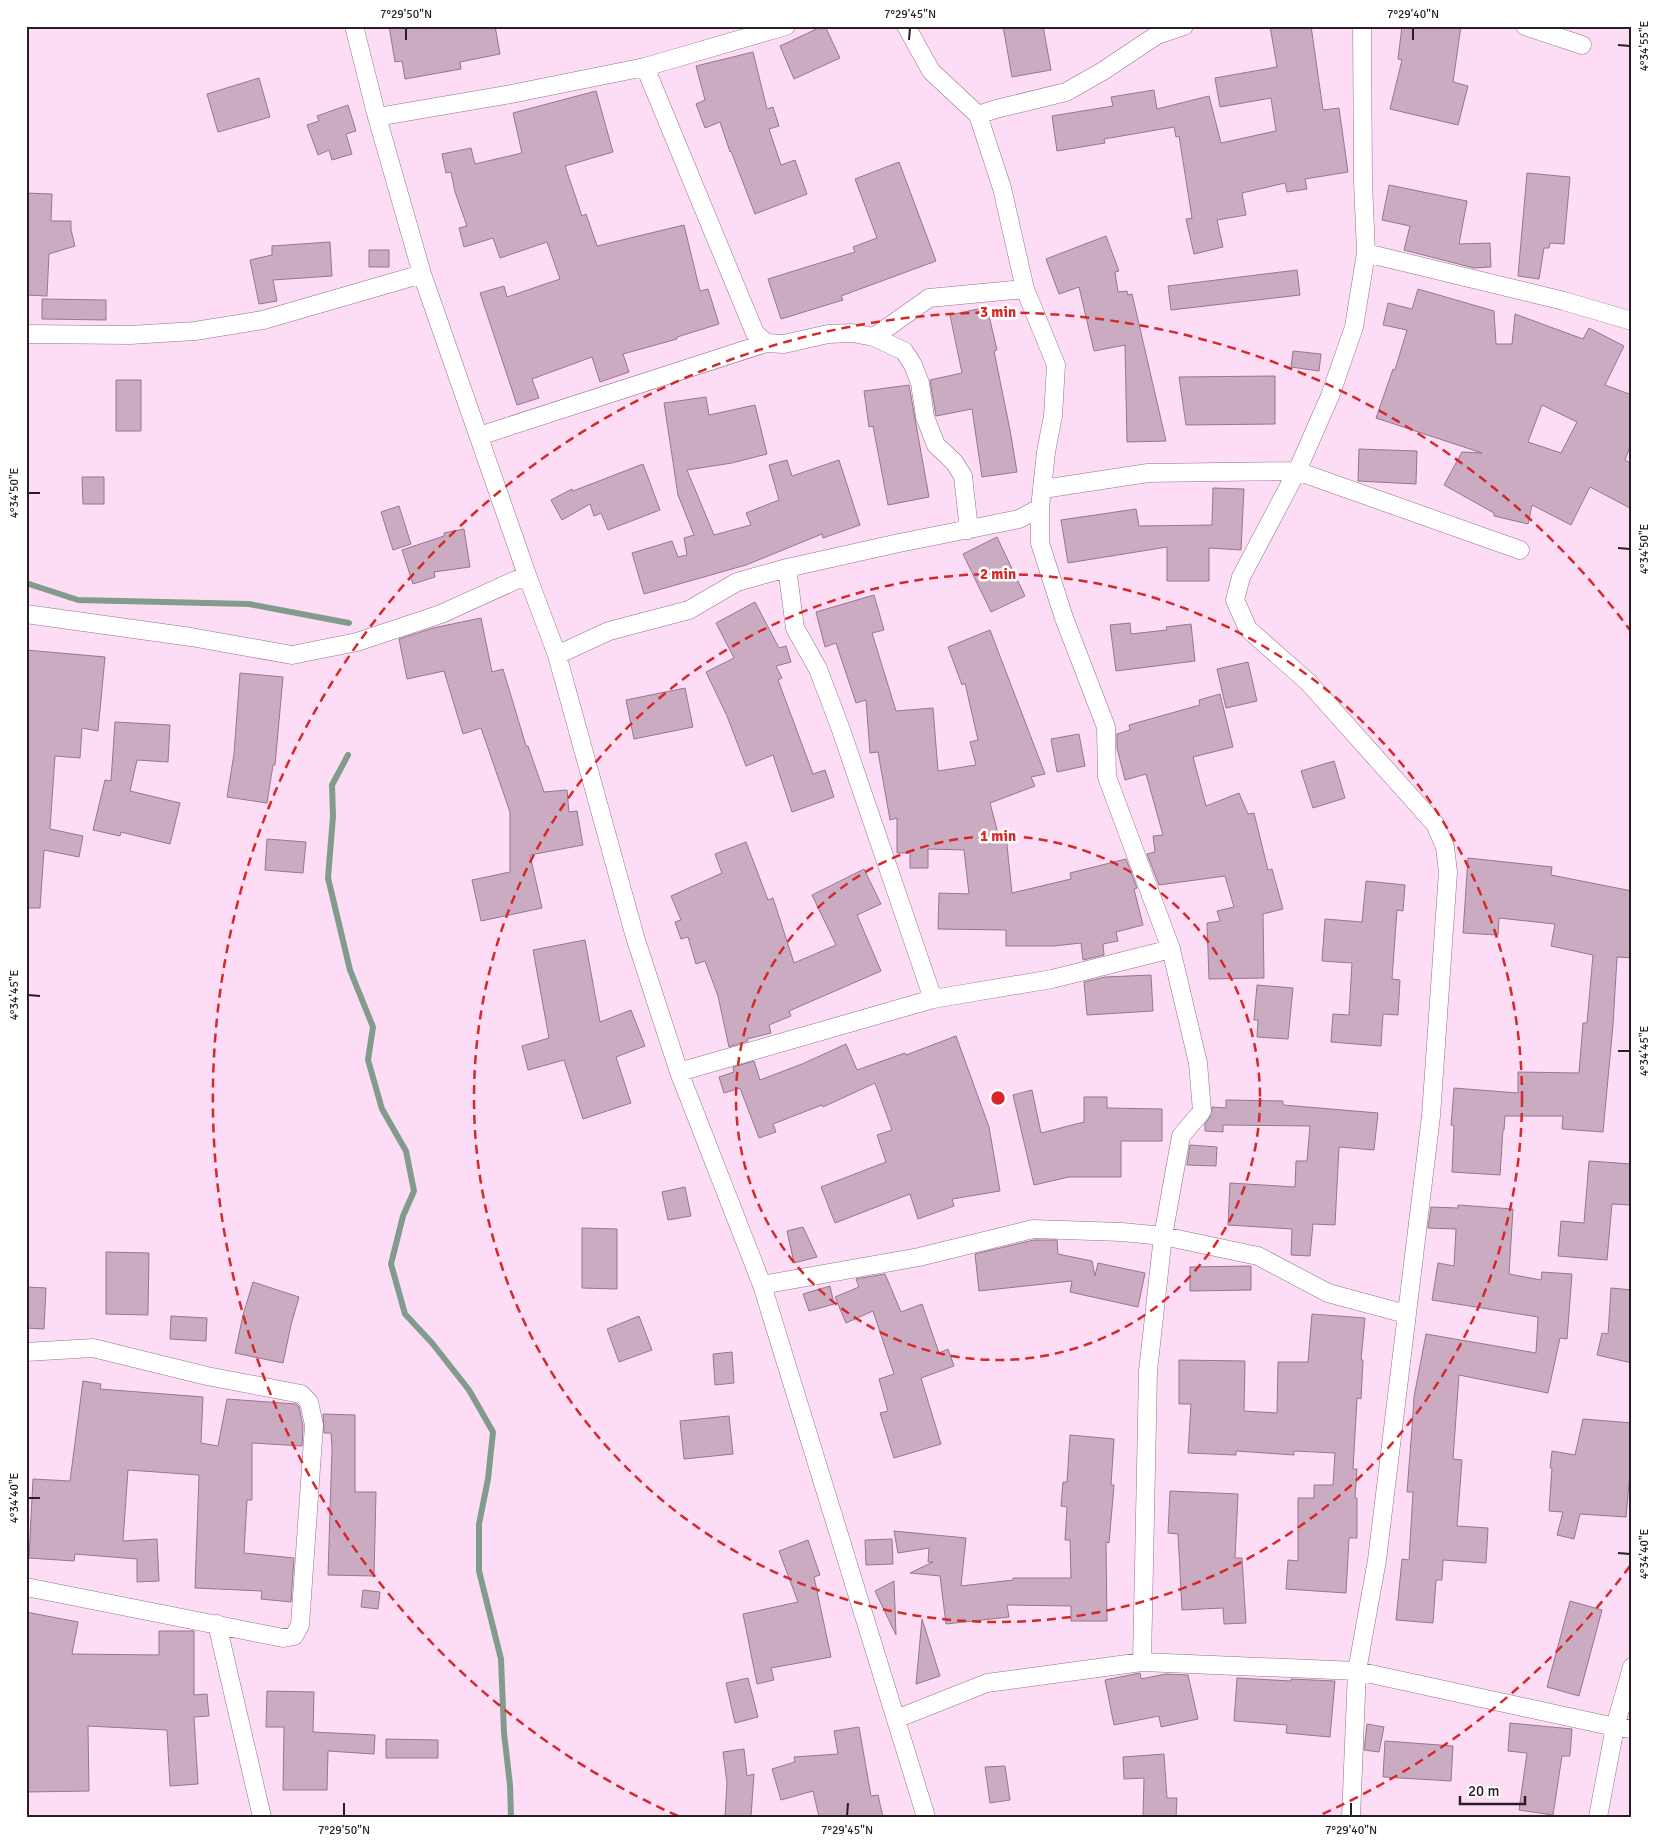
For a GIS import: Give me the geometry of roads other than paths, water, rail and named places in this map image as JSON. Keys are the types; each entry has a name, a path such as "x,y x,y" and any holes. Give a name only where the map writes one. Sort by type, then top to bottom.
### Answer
{"street":[{"path":"354,26 377,117 422,274 526,575 558,654 635,937 679,1072 762,1285 926,1817"},
{"path":"377,117 511,94 645,67 786,26"},
{"path":"906,26 931,71 978,115 1002,188 1024,290 1056,365 1054,416 1046,452 1040,508 1040,543 1064,618 1106,726 1107,777 1171,949 1198,1063 1202,1110 1181,1136 1163,1236 1148,1371 1142,1662"},
{"path":"978,115 1066,92 1103,71 1157,35 1184,26"},
{"path":"1351,1817 1357,1671 1377,1560 1431,1116 1448,872 1445,846 1435,824 1308,682 1248,629 1234,600 1241,577 1297,471 1330,396 1354,327 1366,253 1363,182 1362,26"},
{"path":"1526,26 1582,45"},
{"path":"645,67 755,333 766,343"},
{"path":"1366,253 1564,301 1632,321"},
{"path":"26,334 130,335 195,331 263,320 422,274"},
{"path":"874,337 929,298 1024,290"},
{"path":"479,436 766,343 784,344 828,334 852,333 874,337 904,351 913,365 920,383 925,417 936,445 954,462 962,476 969,530"},
{"path":"1043,489 1148,472 1297,471 1520,550"},
{"path":"558,654 609,631 689,610 737,582 787,568 1019,519 1040,508"},
{"path":"1019,519 1040,543"},
{"path":"787,568 795,628 818,669 840,727 933,1000"},
{"path":"26,614 191,637 292,655 357,642 431,617 526,575"},
{"path":"679,1072 933,1000 1052,979 1171,949"},
{"path":"762,1285 919,1257 1033,1229 1122,1232 1163,1236 1258,1256 1328,1293 1406,1314"},
{"path":"26,1352 93,1348 207,1376 301,1394 309,1402 314,1425 300,1625 294,1636 284,1638 26,1587"},
{"path":"217,1624 262,1817"},
{"path":"896,1719 987,1683 1142,1662 1357,1671 1624,1728"},
{"path":"1598,1817 1624,1728 1632,1667"}],"waterway":[{"path":"26,583 78,600 249,604 349,623"},
{"path":"348,755 332,785 333,816 328,878 350,970 373,1027 368,1060 382,1109 406,1151 414,1191 403,1216 391,1264 405,1314 432,1343 469,1390 493,1432 488,1479 479,1524 479,1571 501,1659 504,1733 510,1785 511,1817"}]}
